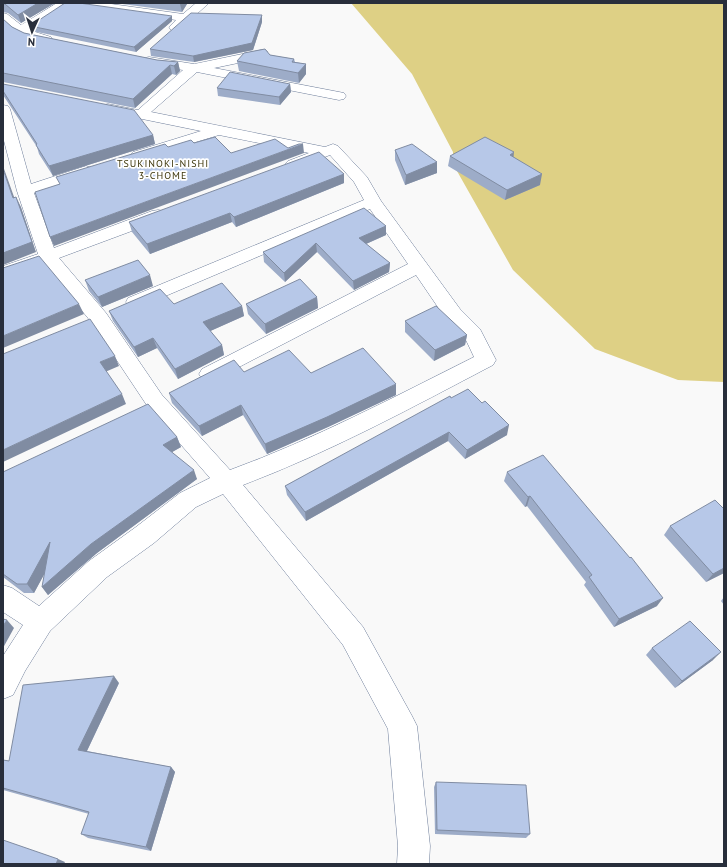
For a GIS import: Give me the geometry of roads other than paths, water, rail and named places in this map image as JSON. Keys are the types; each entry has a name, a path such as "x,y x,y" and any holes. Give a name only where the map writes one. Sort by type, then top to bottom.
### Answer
{"street":[{"path":"20,31 65,3"},
{"path":"79,3 186,18"},
{"path":"169,33 203,3"},
{"path":"3,17 20,31 31,37 62,43"},
{"path":"151,48 139,58 338,96"},
{"path":"140,115 194,68 262,54"},
{"path":"94,105 327,152"},
{"path":"3,109 25,190 48,257 104,315 148,404 226,482 353,636 402,726 414,846 413,864"},
{"path":"122,160 219,130"},
{"path":"3,685 15,660 41,622 98,568 146,535 188,500 226,482 278,462 343,434 486,360 473,334 453,314 374,202 361,180 333,149 275,171"},
{"path":"25,190 100,167"},
{"path":"104,315 374,202"},
{"path":"3,273 173,210"},
{"path":"148,404 419,266"},
{"path":"3,597 41,622"}],"district":[{"name":"TSUKINOKI-NISHI 3-CHOME","path":"163,168"}]}
